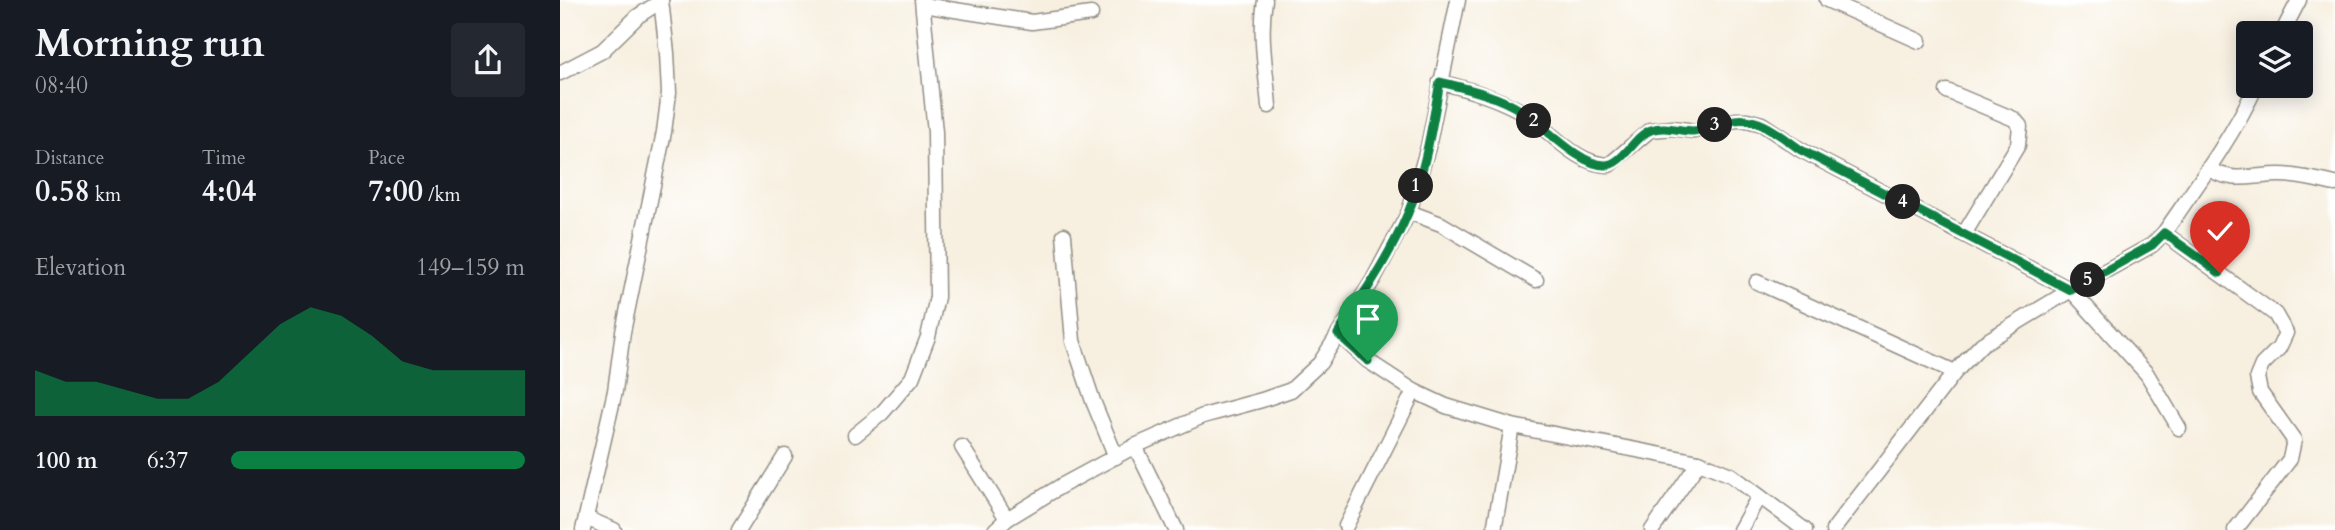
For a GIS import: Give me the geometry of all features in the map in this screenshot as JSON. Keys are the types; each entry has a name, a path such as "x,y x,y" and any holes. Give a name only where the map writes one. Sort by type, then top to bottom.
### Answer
{"street":[{"path":"560,73 602,51 638,16 661,0 668,93 664,132 623,332 615,391 584,524 614,530"},
{"path":"1265,0 1261,20 1269,106"},
{"path":"995,530 1007,519 1135,446 1203,416 1291,390 1320,363 1373,280 1409,212 1428,147 1458,0"},
{"path":"1827,0 1919,41"},
{"path":"2289,21 2300,0"},
{"path":"855,435 882,413 912,378 928,337 937,297 935,132 923,2 1032,22 1091,14"},
{"path":"1440,82 1481,92 1520,110 1580,156 1601,165 1609,165 1650,130 1673,128 1694,131 1736,120 1762,124 1801,150 2071,290 2147,374 2179,428"},
{"path":"1947,91 2014,119 2020,126 2018,145 1964,234"},
{"path":"1833,530 1955,372 1982,344 2152,245 2164,233 2208,169 2250,98"},
{"path":"2208,169 2231,178 2281,175 2335,184"},
{"path":"1409,212 1441,224 1536,280"},
{"path":"2164,233 2275,314 2286,333 2279,348 2262,365 2257,377 2260,392 2294,440 2290,459 2235,530"},
{"path":"1064,235 1073,341 1116,457"},
{"path":"1757,282 1955,372"},
{"path":"1338,334 1368,361 1414,391 1446,406 1512,426 1699,462 1731,475 1805,530"},
{"path":"1346,526 1414,391"},
{"path":"1494,530 1512,426"},
{"path":"1135,446 1176,530"},
{"path":"962,447 1007,519"},
{"path":"739,530 785,456"},
{"path":"1652,530 1699,462"},
{"path":"1740,530 1759,496"}],"route":[{"path":"1368,361 1338,334 1373,280 1409,212 1428,147 1440,82 1481,92 1520,110 1580,156 1601,165 1609,165 1650,130 1673,128 1694,131 1736,120 1762,124 1801,150 2071,290 2152,245 2164,233 2220,273"}]}
